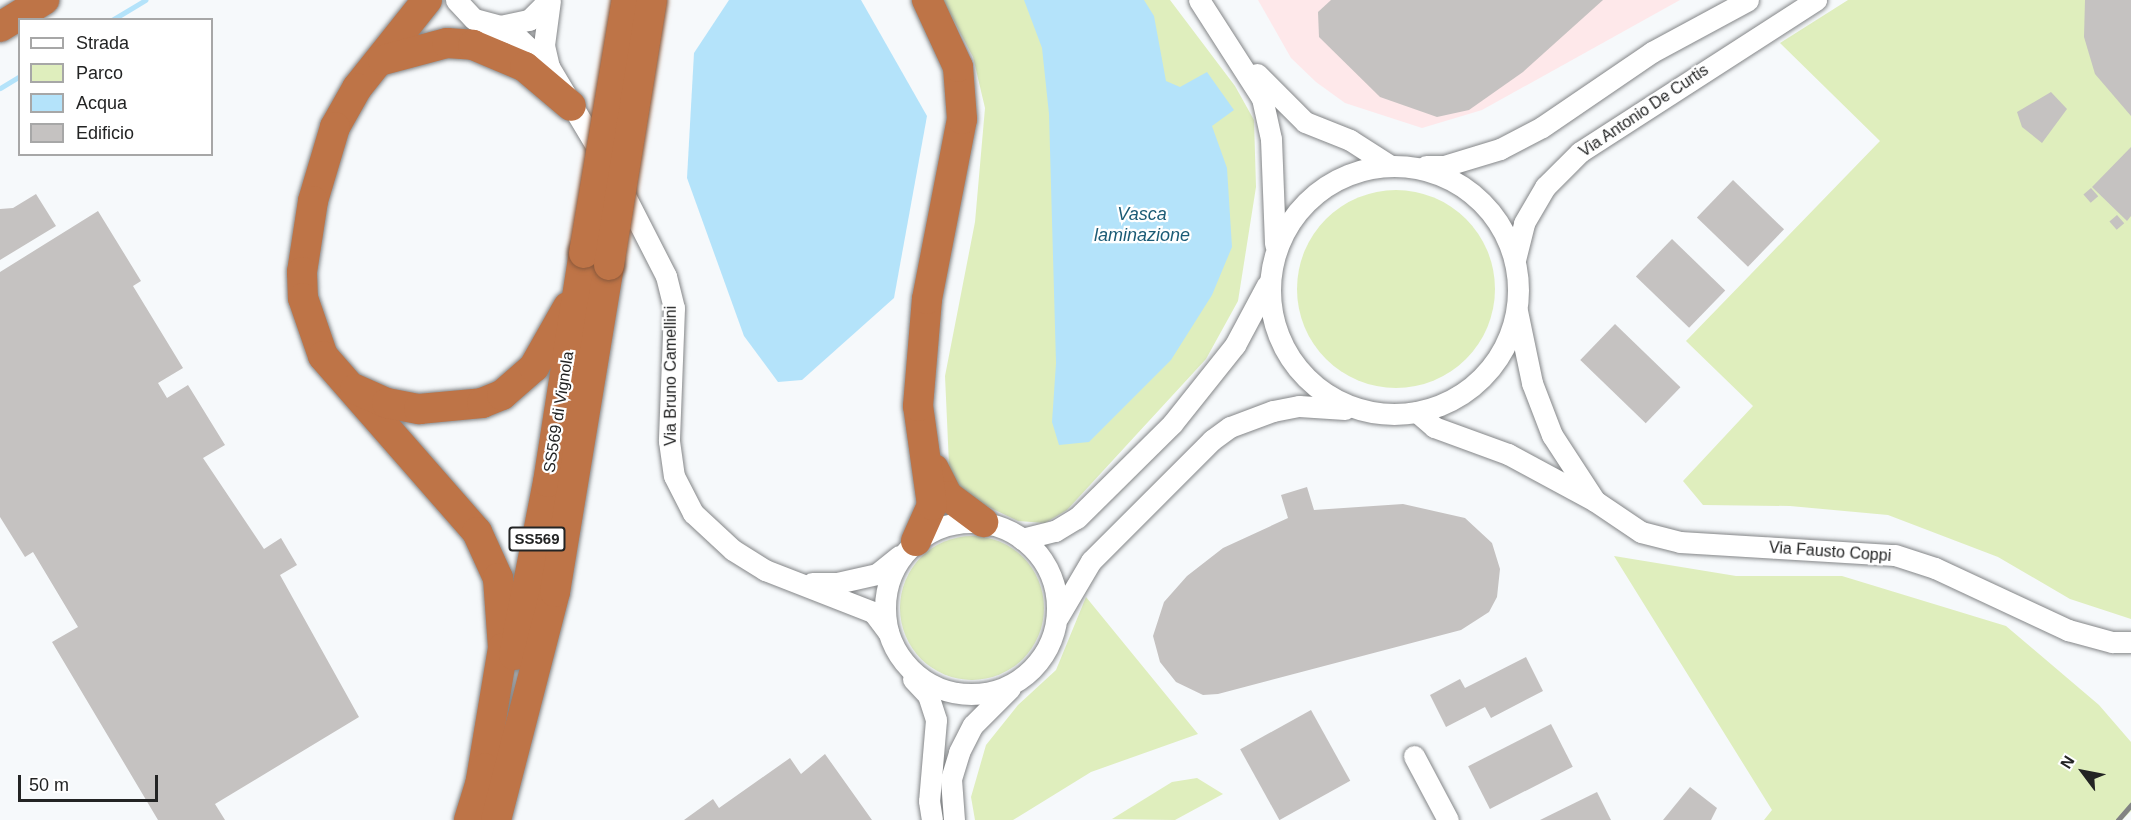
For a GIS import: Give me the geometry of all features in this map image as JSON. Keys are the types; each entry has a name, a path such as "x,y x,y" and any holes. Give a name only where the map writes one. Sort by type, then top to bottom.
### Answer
{"highway":[{"path":"0,27 44,0"},
{"path":"427,0 382,60 357,88 335,128 313,201 302,272 312,329 323,356 477,532 498,578 503,648 480,785"},
{"name":"SS569 di Vignola","path":"496,820 555,592 592,265 627,0"},
{"name":"SS569 di Vignola","path":"469,820 516,644 592,265 644,50 652,0"},
{"path":"644,50 659,0"},
{"path":"912,545 932,505 929,458 918,406 927,299 963,119 958,67 928,1"},
{"path":"382,60 437,45 473,45 525,67 571,106"},
{"path":"348,386 387,403 418,409 463,407 502,395 534,367 559,328 592,265"},
{"path":"929,458 948,496 983,522"}],"street":[{"path":"456,0 485,24 515,35 549,67"},
{"path":"485,24 515,25 529,20 550,0"},
{"path":"549,67 544,45 550,0"},
{"path":"1199,0 1229,42 1262,98 1271,140 1274,255 1270,279 1273,322 1291,361 1321,392 1360,410"},
{"path":"1274,255 1287,227 1314,196 1359,170 1398,166 1444,166 1500,149 1542,127 1652,52 1748,0"},
{"name":"Via Antonio De Curtis","path":"1515,260 1524,223 1545,187 1580,152 1816,0"},
{"path":"954,820 951,779 959,752 973,725 1036,665 1056,623 1091,561 1145,504 1230,427 1299,406 1417,412 1457,397 1483,377 1503,351 1517,310 1515,260 1506,236 1476,196 1455,181 1398,166 1358,144 1305,122 1229,42"},
{"name":"Via Bruno Camellini","path":"549,67 646,232 666,276 674,309 669,441 674,476 693,513 733,550 797,583 873,612 888,632"},
{"path":"1022,539 1055,531 1077,518 1172,424 1235,345 1270,279"},
{"name":"Via Fausto Coppi","path":"1517,310 1533,383 1552,435 1595,501"},
{"name":"Via Fausto Coppi","path":"1417,412 1434,427 1508,454 1595,501 1641,532 1680,542 1895,555 1935,568 2068,630 2112,642 2131,642"},
{"path":"932,820 928,801 936,720 928,695 905,671 888,632 886,591 912,545 942,527 983,522 1022,539 1051,576 1056,623"},
{"name":"Via Bruno Camellini","path":"797,583 837,583 877,574 912,545"},
{"path":"899,656 914,673 954,693 976,694 1018,680"},
{"path":"1414,756 1448,820"}],"shaded area":[{"path":"1258,0 1680,0 1482,110 1422,128 1345,103 1316,82 1291,58"}],"green space":[{"path":"943,0 1170,0 1235,86 1254,120 1256,187 1238,301 1206,359 1067,510 1045,523 1018,521 972,499 956,486 949,465 945,376 975,222 985,108 973,57"},
{"path":"1848,0 2131,0 2131,619 2070,599 1998,557 1888,515 1790,506 1703,505 1683,481 1753,406 1686,341 1880,141 1780,43"},
{"path":"1396,190 1425,194 1443,202 1466,219 1483,242 1491,260 1495,289 1491,318 1483,336 1466,359 1443,376 1425,384 1396,388 1367,384 1349,376 1326,359 1309,336 1301,318 1297,289 1301,260 1309,242 1326,219 1349,202 1367,194"},
{"path":"972,536 999,542 1012,548 1023,557 1032,568 1038,581 1044,608 1038,635 1032,648 1023,659 1012,668 999,674 972,680 945,674 932,668 921,659 912,648 906,635 900,608 906,581 912,568 921,557 932,548 945,542"},
{"path":"1614,556 1736,576 1842,576 2006,626 2099,705 2131,742 2131,811 2122,820 1764,820 1772,810"},
{"path":"1086,597 1198,734 1091,772 1013,820 975,820 971,797 986,745 1018,705 1056,670"},
{"path":"1197,778 1223,794 1175,820 1112,819 1172,782"}],"water":[{"path":"729,0 861,0 927,116 894,298 802,380 778,382 744,336 687,178 694,53"},
{"name":"Vasca laminazione","path":"1024,0 1144,0 1154,16 1166,81 1180,87 1207,72 1234,110 1212,126 1227,168 1232,247 1212,295 1171,360 1089,442 1059,445 1052,422 1056,363 1049,114 1042,48"}],"building":[{"path":"1331,0 1603,0 1523,72 1469,110 1437,117 1380,97 1319,37 1318,12"},
{"path":"2085,0 2131,0 2131,116 2095,74 2084,37"},
{"path":"2051,92 2067,109 2042,143 2022,127 2017,112"},
{"path":"2131,147 2131,216 2127,221 2092,187"},
{"path":"1733,180 1784,229 1748,267 1697,217"},
{"path":"2091,188 2098,196 2091,203 2083,195"},
{"path":"36,194 56,226 0,260 0,209 13,208"},
{"path":"98,211 141,281 133,286 183,368 158,383 167,398 188,385 225,445 203,458 264,549 281,538 297,565 280,575 359,717 215,804 225,820 158,820 52,642 78,627 33,552 25,557 0,517 0,272"},
{"path":"2117,215 2124,223 2117,230 2109,222"},
{"path":"1672,239 1725,290 1689,328 1636,276"},
{"path":"1615,324 1680,387 1646,423 1580,360"},
{"path":"1307,487 1314,510 1403,504 1465,518 1492,543 1500,569 1497,597 1489,612 1461,630 1218,694 1203,695 1176,682 1160,662 1153,636 1164,602 1187,576 1223,548 1288,518 1281,495"},
{"path":"1526,657 1543,691 1491,718 1485,707 1446,727 1430,695 1460,679 1465,688"},
{"path":"1311,710 1350,781 1279,820 1240,749"},
{"path":"1551,724 1573,767 1490,809 1468,766"},
{"path":"825,754 872,820 684,820 713,799 719,808 790,758 801,774"},
{"path":"1690,787 1717,808 1711,820 1663,820"},
{"path":"1597,792 1611,820 1540,820"}],"waterway":[{"path":"115,18 145,0"},
{"path":"0,88 18,77"}],"railway":[{"path":"2118,820 2131,805"}]}
